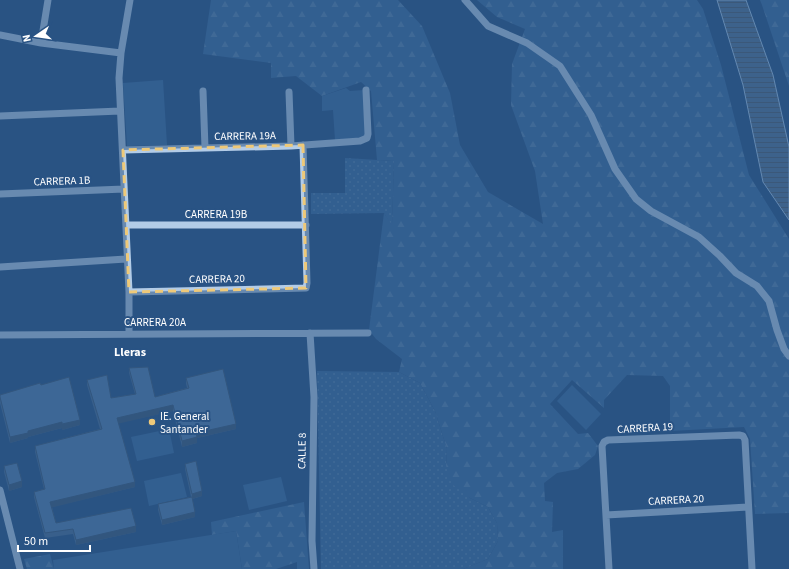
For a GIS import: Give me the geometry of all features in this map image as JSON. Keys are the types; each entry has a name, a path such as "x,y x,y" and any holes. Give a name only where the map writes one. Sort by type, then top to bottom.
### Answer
{"street":[{"path":"41,43 48,0"},
{"path":"128,333 129,292 126,259 126,225 119,78 121,53 130,0"},
{"path":"465,0 488,26 527,43 560,66 590,115 615,169 636,198 651,211 699,237 736,273 757,286 769,301 777,330 784,349 789,356"},
{"path":"0,35 41,43 121,53"},
{"name":"CARRERA 19A","path":"123,150 291,146 360,141 367,138 366,90"},
{"path":"203,91 205,148"},
{"path":"289,92 291,146"},
{"path":"0,116 120,111"},
{"path":"303,145 306,225"},
{"name":"CARRERA 1B","path":"0,194 124,190"},
{"name":"CARRERA 19B","path":"126,225 306,225"},
{"name":"CARRERA 20","path":"129,292 306,288 306,225"},
{"path":"0,267 126,259"},
{"name":"CARRERA 20A","path":"0,335 128,333 368,333"},
{"name":"CALLE 8","path":"310,333 314,397 312,541 314,569"},
{"name":"CARRERA 19","path":"609,569 602,446 604,442 608,440 743,436 748,507"},
{"path":"0,490 20,569"},
{"path":"748,507 752,569"},
{"name":"CARRERA 20","path":"606,515 748,507"}],"highlighted area":[{"path":"303,145 306,288 129,292 123,150"}],"green space":[{"path":"211,0 398,0 422,26 450,93 460,145 488,192 543,224 535,171 511,105 512,64 525,29 497,17 477,0 697,0 703,9 721,65 749,175 789,239 789,513 755,514 750,439 744,427 670,431 670,386 663,376 627,375 604,400 604,408 572,380 550,404 578,434 588,433 598,446 595,455 578,469 557,473 544,483 545,501 553,502 552,532 563,530 563,569 463,569 488,559 498,541 497,523 488,507 470,498 452,484 446,466 447,449 435,411 420,383 399,372 402,359 376,339 369,330 384,213 392,225 394,161 377,160 371,91 361,82 322,96 296,76 271,78 271,63 203,54"},
{"path":"760,0 789,0 789,86 762,5"},
{"path":"163,80 167,145 127,146 123,83"},
{"path":"346,88 350,91 364,90 365,137 359,139 335,140 333,110 322,111 322,96"},
{"path":"345,158 394,161 392,226 384,213 311,214 311,193 345,193"},
{"path":"317,371 399,372 420,383 435,411 447,449 446,466 470,498 488,507 497,523 498,541 488,559 463,569 321,569"},
{"path":"572,385 601,414 586,430 557,401"},
{"path":"169,429 174,453 137,461 131,437"},
{"path":"181,473 187,497 149,506 144,481"},
{"path":"281,477 287,501 249,510 243,485"},
{"path":"304,502 309,569 297,569 297,562 276,569 242,569 236,531 212,535 211,522"},
{"path":"236,531 242,569 54,569 53,560"},
{"path":"50,554 54,569 27,569 24,559"}],"shaded area":[{"path":"717,0 746,0 773,75 789,147 789,220 763,182 743,85"}],"building":[{"path":"148,367 155,397 189,388 186,378 223,369 236,424 196,433 197,437 182,441 173,405 117,418 135,482 50,502 56,523 131,508 136,526 76,540 73,529 45,533 34,492 45,489 35,446 102,429 87,380 107,375 111,398 136,394 129,368"},
{"path":"69,377 80,420 62,424 62,422 10,437 0,395 40,383 41,385"},
{"path":"196,461 202,491 192,494 185,464"},
{"path":"17,463 22,481 9,485 4,466"},
{"path":"192,497 195,512 162,520 158,504"}],"place":[{"name":"IE. General Santander","path":"152,422"}],"district":[{"name":"Lleras","path":"130,352"}]}
